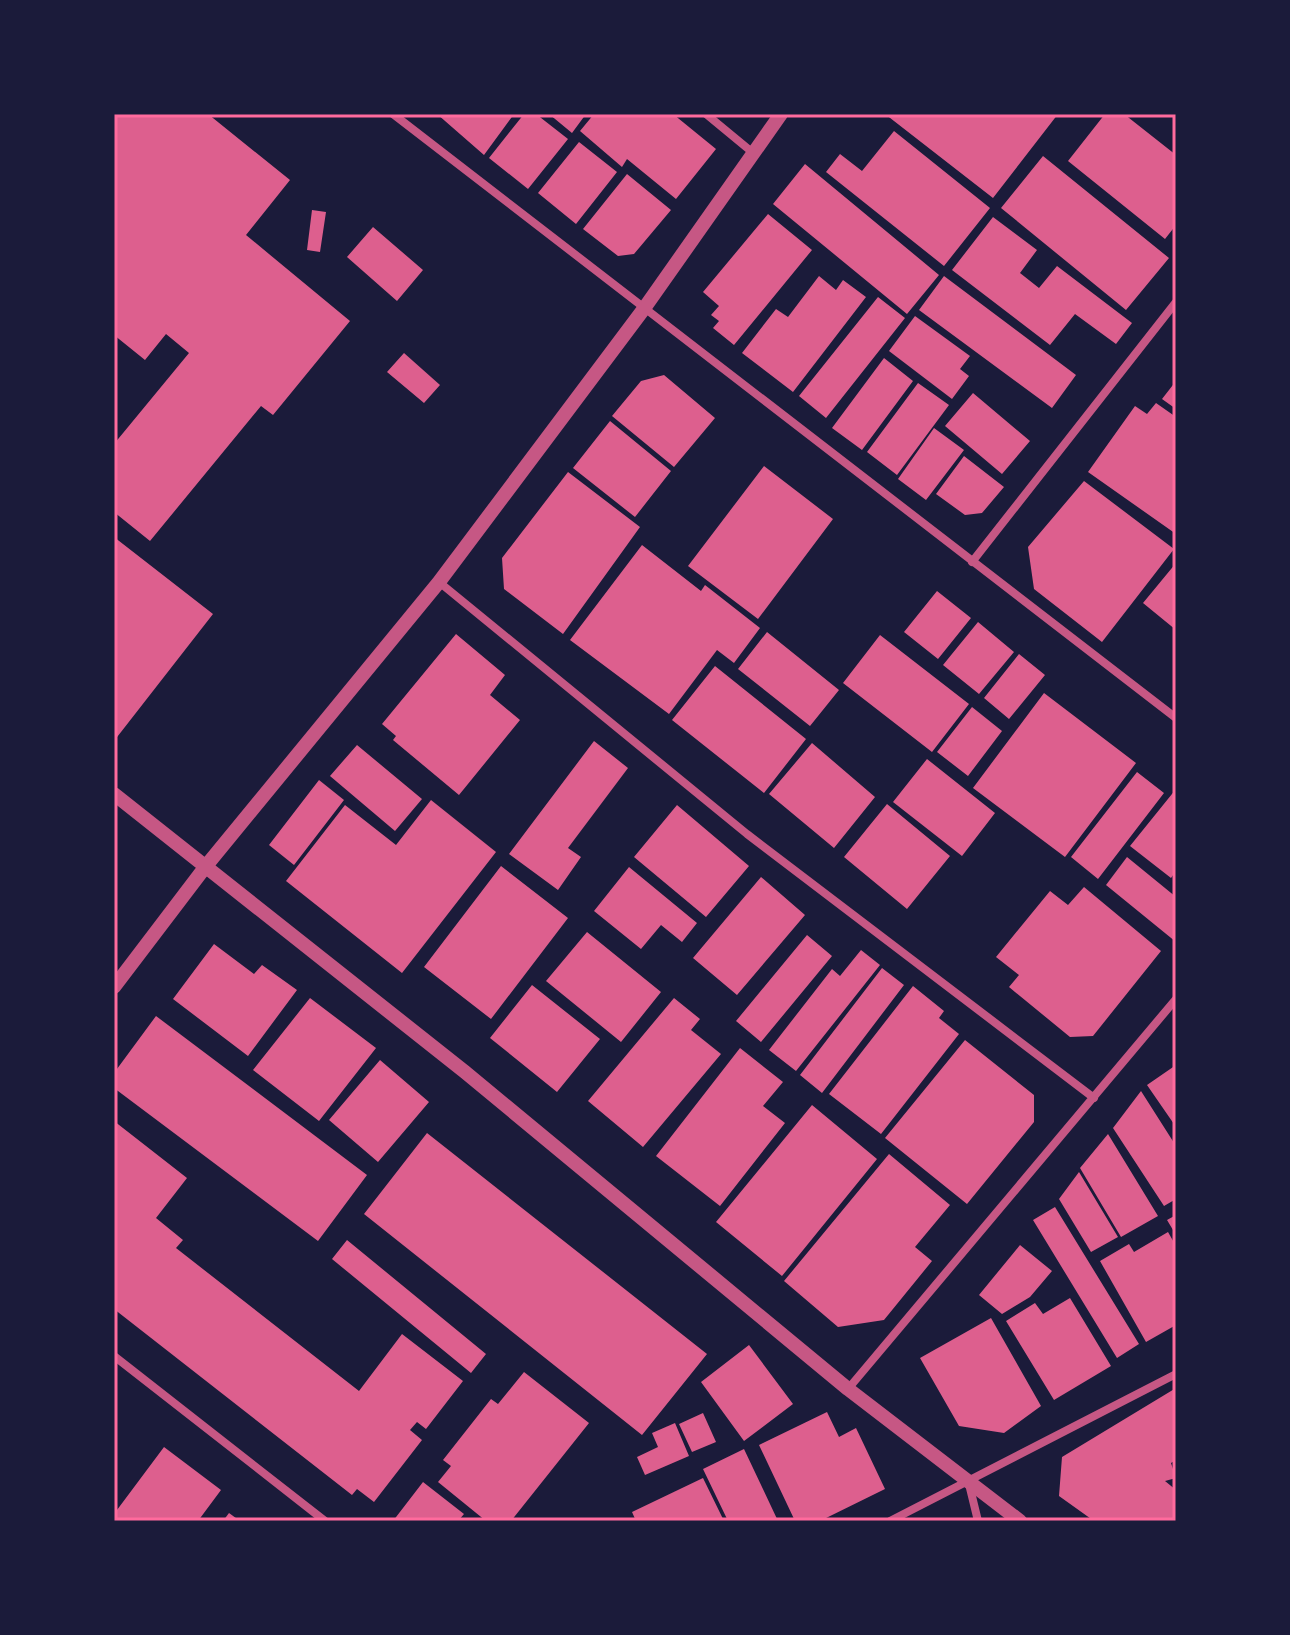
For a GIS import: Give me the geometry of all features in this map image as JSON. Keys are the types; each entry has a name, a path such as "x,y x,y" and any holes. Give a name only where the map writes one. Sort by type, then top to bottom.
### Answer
{"street":[{"path":"393,114 643,310 1176,718"},
{"path":"706,114 752,152"},
{"path":"114,987 206,866 439,582 643,310 781,114"},
{"path":"972,562 1176,302"},
{"path":"439,582 747,834 1094,1098"},
{"path":"114,794 465,1072 848,1389 1020,1521"},
{"path":"848,1389 1176,999"},
{"path":"114,1356 325,1521"},
{"path":"890,1521 1176,1374"},
{"path":"969,1483 978,1521"}],"building":[{"path":"114,114 208,114 290,180 246,235 350,321 273,415 261,406 150,541 114,512 114,444 189,353 166,334 145,360 114,335"},
{"path":"437,114 514,114 484,155"},
{"path":"524,114 536,114 568,139 528,189 489,158"},
{"path":"549,114 586,114 572,133"},
{"path":"594,114 673,114 716,149 676,199 627,159 622,167 580,131"},
{"path":"885,114 1058,114 993,198"},
{"path":"1105,114 1124,114 1176,155 1176,225 1165,239 1068,161"},
{"path":"894,131 990,208 944,266 826,172 840,154 862,171"},
{"path":"579,142 617,172 576,224 538,193"},
{"path":"1043,156 1169,258 1126,310 1001,208"},
{"path":"805,164 939,275 907,314 773,204"},
{"path":"627,174 671,210 634,254 618,256 583,229"},
{"path":"312,210 326,212 320,252 307,250"},
{"path":"768,214 812,250 734,345 713,328 719,321 711,315 719,306 703,292"},
{"path":"993,217 1037,250 1020,273 1039,288 1057,266 1132,323 1116,344 1075,314 1050,345 952,270"},
{"path":"373,227 423,270 397,301 347,257"},
{"path":"819,276 836,290 843,280 866,297 793,392 742,353 776,309 788,317"},
{"path":"944,276 1076,375 1052,408 919,310"},
{"path":"878,297 905,318 826,418 799,396"},
{"path":"915,316 970,356 960,369 969,376 952,399 889,351"},
{"path":"404,353 440,385 424,403 387,372"},
{"path":"884,358 913,381 862,450 832,428"},
{"path":"664,375 715,418 674,467 612,416 641,381"},
{"path":"1176,381 1176,409 1162,399"},
{"path":"918,383 949,405 897,475 867,452"},
{"path":"973,393 1030,441 1002,474 945,426"},
{"path":"1156,403 1176,417 1176,534 1088,472 1135,406 1147,414"},
{"path":"610,421 671,471 635,517 573,468"},
{"path":"934,428 964,450 926,500 898,479"},
{"path":"964,456 1004,487 982,513 965,515 936,494"},
{"path":"764,466 833,519 758,619 688,566"},
{"path":"568,472 640,527 563,634 504,589 502,558"},
{"path":"1084,481 1174,549 1102,642 1034,589 1028,547"},
{"path":"114,537 213,614 114,741"},
{"path":"642,545 701,591 705,585 760,628 734,663 717,650 669,714 570,640"},
{"path":"1176,563 1176,630 1143,603"},
{"path":"937,591 971,618 938,659 904,632"},
{"path":"978,622 1014,652 979,694 943,665"},
{"path":"767,632 839,690 810,726 738,669"},
{"path":"456,634 505,675 490,695 520,720 459,795 393,740 396,736 382,724"},
{"path":"880,635 969,704 932,752 843,683"},
{"path":"1019,654 1045,675 1009,719 984,698"},
{"path":"715,666 806,739 764,793 672,720"},
{"path":"1044,693 1136,763 1065,857 973,788"},
{"path":"972,707 1002,731 968,776 937,752"},
{"path":"594,741 628,768 568,848 581,857 558,890 509,854"},
{"path":"812,743 875,797 834,848 769,794"},
{"path":"357,745 422,799 395,831 330,776"},
{"path":"927,759 995,813 962,856 893,802"},
{"path":"1137,772 1164,793 1098,879 1071,857"},
{"path":"319,780 344,800 294,865 269,845"},
{"path":"1176,789 1176,871 1171,878 1130,846"},
{"path":"431,800 496,852 402,973 286,881 345,805 396,845"},
{"path":"887,804 950,856 907,909 844,857"},
{"path":"677,805 749,866 706,917 634,857"},
{"path":"1127,857 1176,897 1176,942 1106,885"},
{"path":"501,866 568,918 491,1019 424,967"},
{"path":"629,867 697,923 682,942 661,925 641,949 594,911"},
{"path":"761,877 805,915 737,995 693,958"},
{"path":"1084,887 1161,951 1093,1036 1070,1037 1009,987 1019,975 996,957 1050,891 1068,905"},
{"path":"587,932 661,992 621,1042 546,981"},
{"path":"807,935 832,956 761,1042 736,1021"},
{"path":"214,944 254,974 262,965 297,990 248,1056 173,999"},
{"path":"861,950 880,965 796,1071 769,1050 832,969 840,976"},
{"path":"882,968 904,985 822,1093 800,1075"},
{"path":"532,985 600,1039 557,1092 490,1038"},
{"path":"913,986 944,1011 939,1018 959,1034 881,1134 829,1094"},
{"path":"310,998 376,1048 319,1121 253,1070"},
{"path":"674,998 700,1019 691,1030 721,1054 643,1147 588,1101"},
{"path":"156,1016 367,1175 318,1241 114,1088 114,1073"},
{"path":"965,1040 1034,1095 1034,1122 967,1204 885,1138"},
{"path":"740,1048 783,1082 763,1106 785,1123 720,1206 656,1156"},
{"path":"380,1060 429,1102 378,1162 329,1120"},
{"path":"1176,1065 1176,1127 1147,1085"},
{"path":"1141,1091 1176,1146 1176,1199 1164,1206 1113,1128"},
{"path":"812,1105 877,1159 782,1276 716,1222"},
{"path":"114,1121 187,1178 156,1218 183,1240 176,1248 359,1391 402,1334 463,1381 426,1429 417,1422 410,1430 422,1440 374,1502 357,1489 352,1495 114,1309"},
{"path":"427,1133 707,1354 642,1435 364,1214"},
{"path":"1108,1134 1158,1216 1121,1237 1080,1168"},
{"path":"889,1154 950,1205 915,1247 932,1261 884,1320 838,1327 784,1281"},
{"path":"1079,1172 1118,1237 1091,1252 1059,1199"},
{"path":"1055,1207 1139,1344 1117,1358 1033,1220"},
{"path":"1176,1215 1176,1235 1167,1220"},
{"path":"1168,1232 1176,1246 1176,1325 1146,1342 1100,1261 1129,1244 1134,1252"},
{"path":"347,1240 486,1354 471,1373 332,1259"},
{"path":"1020,1245 1052,1271 1030,1297 1002,1314 979,1295"},
{"path":"1070,1298 1111,1366 1054,1400 1006,1321 1035,1303 1043,1314"},
{"path":"991,1318 1041,1406 1004,1433 959,1426 920,1358"},
{"path":"749,1345 793,1404 744,1441 701,1382"},
{"path":"524,1372 589,1423 511,1521 486,1521 438,1482 451,1466 443,1460 491,1399 498,1404"},
{"path":"1176,1388 1176,1460 1171,1463 1176,1478 1165,1481 1176,1490 1176,1521 1094,1521 1059,1496 1062,1457"},
{"path":"827,1412 839,1437 856,1428 885,1489 820,1521 795,1521 759,1445"},
{"path":"703,1413 716,1442 692,1452 679,1424"},
{"path":"675,1423 689,1456 645,1475 637,1457 658,1447 652,1433"},
{"path":"164,1447 221,1490 198,1521 114,1521 114,1514"},
{"path":"744,1449 778,1521 728,1521 703,1469"},
{"path":"703,1478 724,1521 636,1521 632,1512"},
{"path":"423,1482 464,1514 458,1521 393,1521"},
{"path":"229,1513 240,1521 223,1521"}]}
